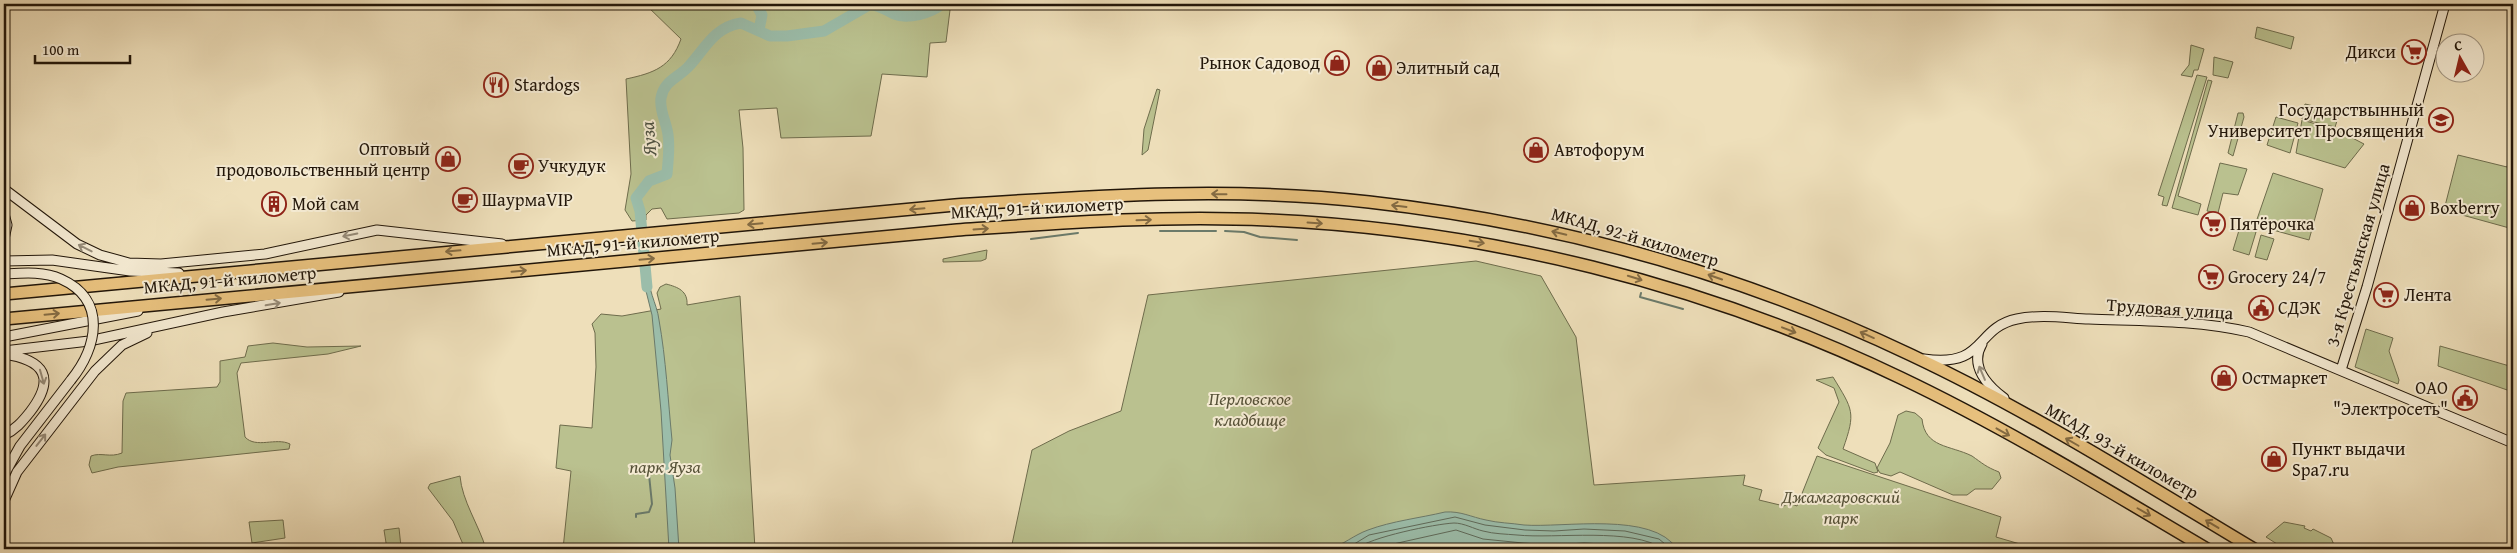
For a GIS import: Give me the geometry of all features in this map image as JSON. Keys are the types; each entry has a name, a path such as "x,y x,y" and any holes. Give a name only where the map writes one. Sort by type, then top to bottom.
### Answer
{"highway":[{"name":"МКАД, 91-й километр","path":"4,294 955,206 1072,198 1182,194 1268,195"},
{"name":"МКАД, 92-й километр","path":"1268,195 1366,201 1452,212 1540,228 1620,248 1700,272 1784,301 1912,355 1972,386"},
{"name":"МКАД, 91-й километр","path":"4,319 957,230 1089,221 1183,219 1267,220 1363,226 1448,237 1535,253 1614,272 1692,295 1810,338 1901,378 1961,408 2208,549"},
{"name":"МКАД, 93-й километр","path":"1972,386 2254,549"}],"main road":[{"name":"3-я Крестьянская улица","path":"2341,370 2367,286 2445,4"},
{"path":"4,189 77,244 100,256 129,263"},
{"path":"4,214 7,225 4,239"},
{"path":"92,264 161,264 265,254 378,230 519,245"},
{"path":"4,261 52,260 92,264 130,271 204,274"},
{"path":"4,274 28,273 50,275 70,284 86,302 94,322 92,346 82,367 20,446 4,475"},
{"path":"4,350 89,340 174,324 222,312 401,282"},
{"path":"4,337 184,302"},
{"name":"Трудовая улица","path":"1912,355 1948,361 1965,356 2002,324 2030,318 2208,325 2249,332 2513,442"},
{"path":"4,501 17,472 26,459 110,356 133,339 174,324"},
{"path":"1985,340 1978,353 1978,360 1986,381 2030,418"},
{"path":"4,354 23,357 35,362 44,379 44,389 40,399 14,430 4,435"}],"green space":[{"path":"645,4 954,4 950,10 946,42 930,43 927,77 882,74 871,136 781,138 777,108 739,110 743,148 744,210 739,213 667,219 661,208 652,209 646,215 646,220 632,221 625,210 631,174 626,79 653,71 667,62 677,49 681,39"},
{"path":"2257,27 2294,37 2291,49 2255,38"},
{"path":"2191,45 2204,49 2198,70 2194,70 2192,77 2181,75 2189,65"},
{"path":"2214,57 2233,62 2228,78 2213,75"},
{"path":"2197,75 2207,77 2167,206 2162,205 2164,197 2158,195"},
{"path":"2208,80 2212,81 2178,196 2201,204 2198,215 2172,208"},
{"path":"1157,89 1160,90 1148,150 1142,155 1144,129"},
{"path":"2305,104 2340,112 2335,127 2302,119"},
{"path":"2238,113 2243,113 2244,117 2233,156 2228,153"},
{"path":"2276,117 2298,123 2290,153 2267,145"},
{"path":"2302,120 2337,130 2364,144 2345,168 2296,153"},
{"path":"2513,144 2513,229 2444,210 2458,155 2507,167"},
{"path":"2220,163 2247,169 2238,195 2223,193 2218,213 2207,211"},
{"path":"2273,173 2323,189 2309,240 2255,225"},
{"path":"2240,227 2256,232 2249,255 2233,250"},
{"path":"2261,235 2274,239 2267,260 2255,257"},
{"path":"987,250 986,259 981,261 943,262 943,259"},
{"name":"Перловское кладбище","path":"1476,261 1541,276 1576,337 1594,485 1745,475 1743,485 1762,490 1759,500 1784,506 1789,503 1797,506 1817,456 2001,517 1996,537 2037,549 1011,549 1032,450 1069,431 1121,411 1148,295"},
{"name":"парк Яуза","path":"666,284 684,293 687,305 740,296 755,549 563,549 571,471 556,468 560,425 592,428 596,367 595,333 592,324 601,314 622,316 661,309 657,293 660,287"},
{"path":"2366,329 2393,338 2389,351 2399,380 2398,384 2355,367"},
{"path":"273,343 307,347 361,346 328,354 241,363 237,373 245,437 260,443 284,442 290,444 289,449 118,467 92,473 89,465 91,456 122,453 123,401 126,393 217,387 220,382 220,361 245,357 248,346"},
{"path":"2440,346 2513,367 2513,392 2438,366"},
{"path":"1833,377 1845,397 1851,419 1843,449 1875,463 1878,472 1874,473 1826,455 1818,448 1839,402 1834,388 1816,380"},
{"path":"1906,411 1915,413 1922,419 1924,428 1933,441 1972,456 1987,467 1999,472 2001,478 1992,489 1975,489 1967,495 1953,495 1900,472 1891,476 1880,473 1877,468 1890,443 1898,415"},
{"path":"460,476 467,504 486,549 465,549 453,521 428,488 430,484"},
{"path":"283,520 285,538 252,543 249,522"},
{"path":"2284,522 2305,526 2304,528 2311,531 2313,529 2331,538 2336,549 2285,549 2266,537"},
{"path":"399,528 401,547 387,549 384,530"}],"water":[{"path":"643,272 650,272 649,284 658,314 663,350 672,440 670,455 675,488 679,549 669,549 661,411 652,315"},
{"path":"1445,512 1461,513 1495,522 1524,525 1628,525 1665,537 1677,549 1329,549 1377,527"}],"waterway":[{"path":"756,4 762,15 759,30"},
{"name":"Яуза","path":"647,287 640,211 636,198 649,181 667,174 669,140 661,107 661,98 665,87 690,65 718,33 732,25 741,23 770,36 787,36 824,31 869,5 879,6 900,16 912,16 926,13 942,4"},
{"path":"1160,231 1216,231"},
{"path":"1225,231 1244,232 1260,237 1297,240"},
{"path":"1031,239 1078,233"},
{"path":"1641,293 1640,297 1683,309"},
{"path":"636,517 636,514 649,512 652,504 648,465"}],"place":[{"name":"Дикси","path":"2414,52"},
{"name":"Рынок Садовод","path":"1337,63"},
{"name":"Элитный сад","path":"1379,68"},
{"name":"Stardogs","path":"496,85"},
{"name":"Государствынный Университет Просвящения","path":"2441,120"},
{"name":"Автофорум","path":"1536,150"},
{"name":"Оптовый продовольственный центр","path":"448,159"},
{"name":"Учкудук","path":"521,166"},
{"name":"ШаурмаVIP","path":"465,200"},
{"name":"Мой сам","path":"274,204"},
{"name":"Boxberry","path":"2412,208"},
{"name":"Пятёрочка","path":"2213,224"},
{"name":"Grocery 24/7","path":"2211,277"},
{"name":"Лента","path":"2386,295"},
{"name":"СДЭК","path":"2261,308"},
{"name":"Остмаркет","path":"2224,378"},
{"name":"ОАО \"Электросеть\"","path":"2465,398"},
{"name":"Пункт выдачи Spa7.ru","path":"2274,459"}],"park label":[{"name":"Джамгаровский парк","path":"1841,507"}]}
